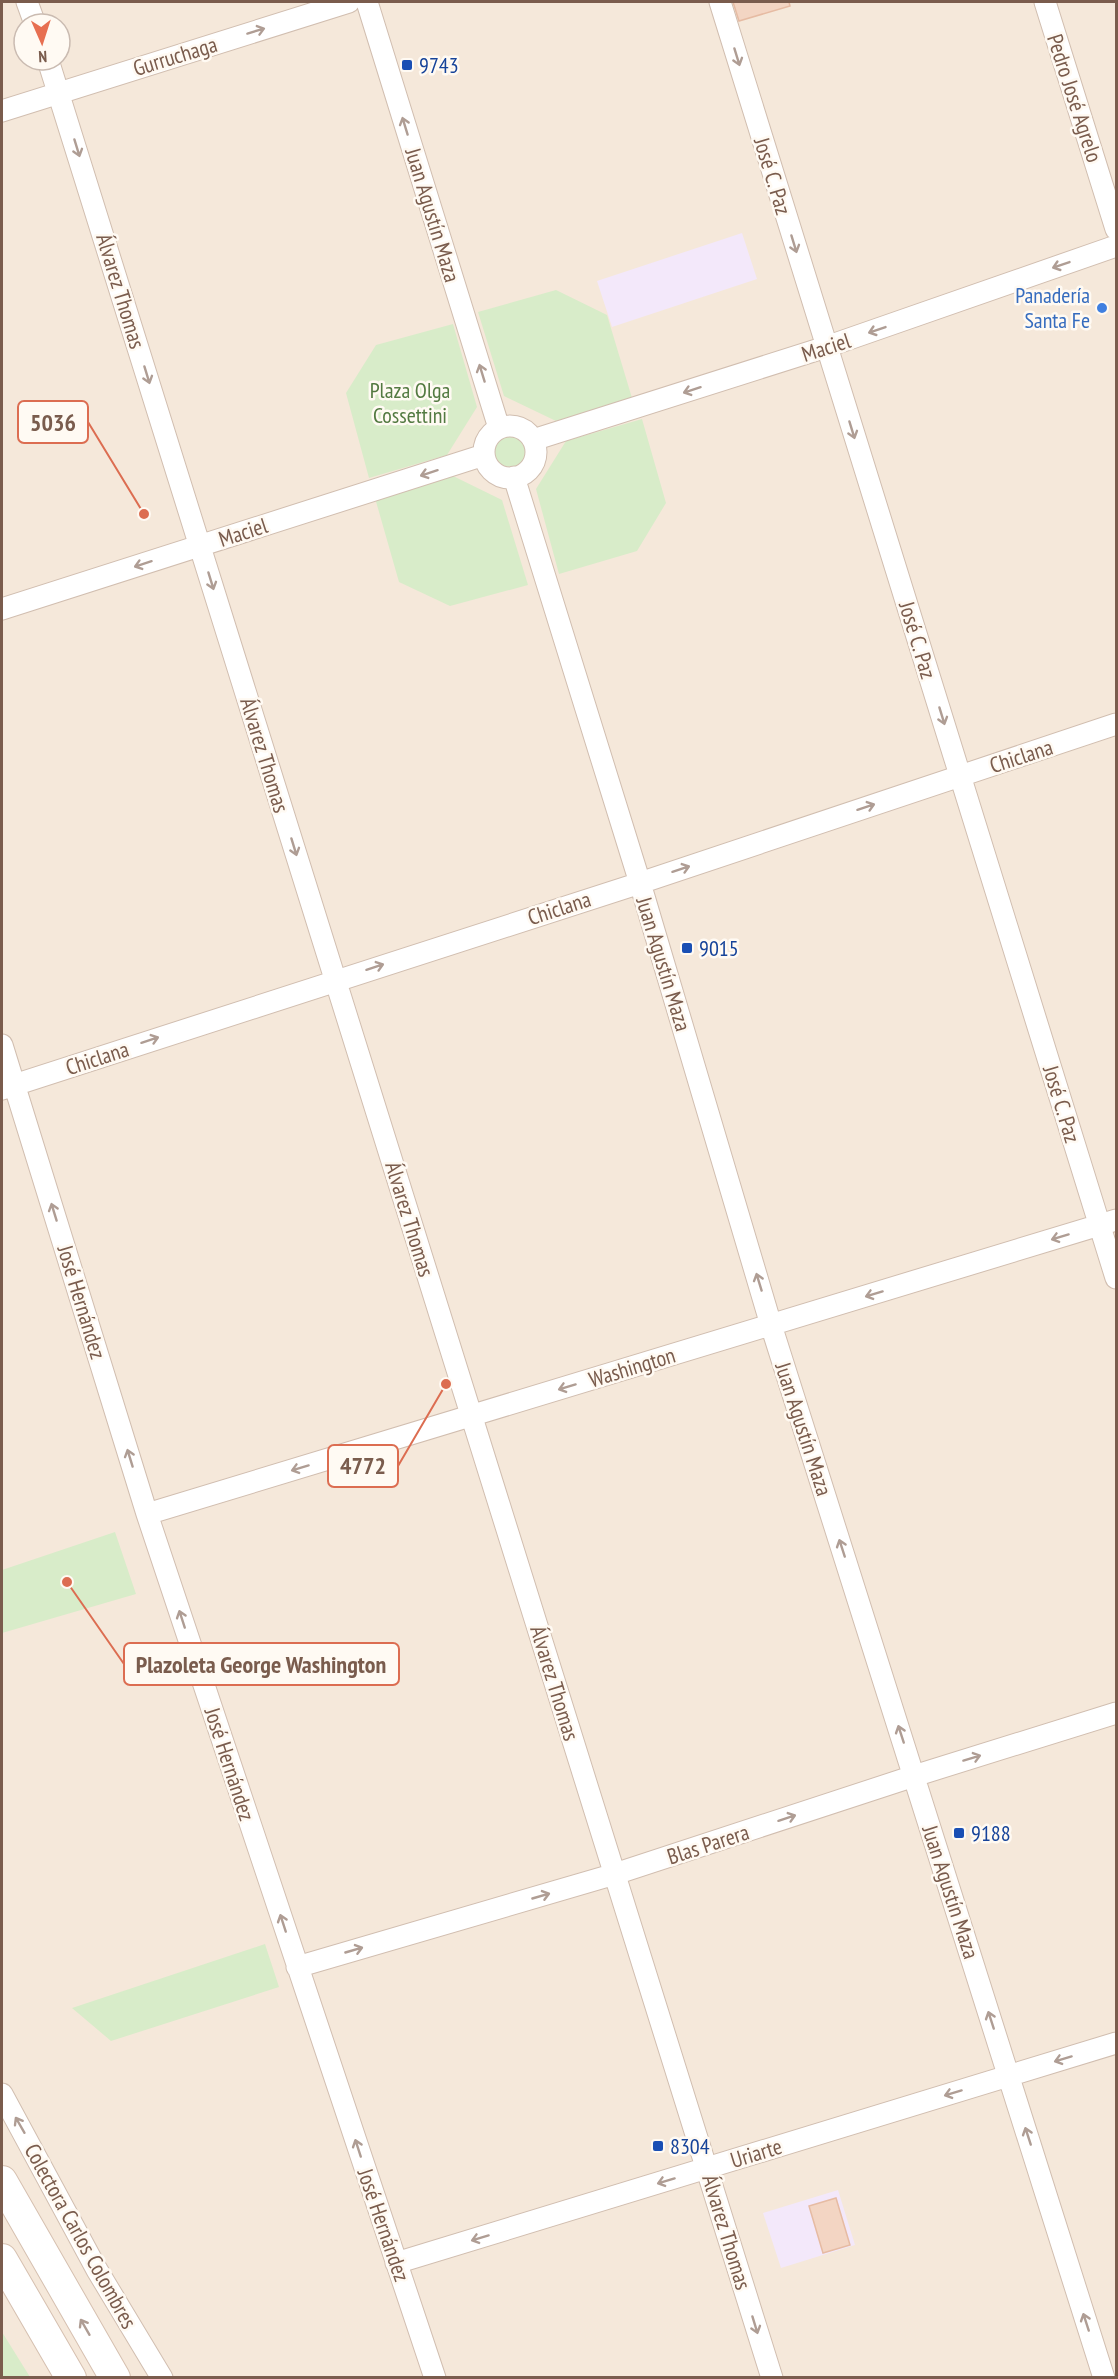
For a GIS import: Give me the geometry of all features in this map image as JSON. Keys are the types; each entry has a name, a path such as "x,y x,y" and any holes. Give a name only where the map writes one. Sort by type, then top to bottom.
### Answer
{"main road":[{"path":"2,2181 115,2378"},
{"path":"2,2259 71,2378"}],"street":[{"name":"Gurruchaga","path":"2,111 348,2"},
{"name":"Juan Agustín Maza","path":"367,2 499,428"},
{"name":"José C. Paz","path":"720,2 960,776 1108,1223 1116,1278"},
{"name":"Pedro José Agrelo","path":"1045,2 1116,229"},
{"name":"Álvarez Thomas","path":"52,72 772,2378"},
{"name":"Maciel","path":"533,440 826,347 1116,246"},
{"path":"509,426 518,428 527,432 533,440 536,449 531,467 523,474 514,477 498,475 492,470 484,455 489,437 499,428 509,426"},
{"name":"Maciel","path":"2,609 484,455"},
{"name":"Juan Agustín Maza","path":"514,477 639,883 771,1325 1102,2374"},
{"name":"Chiclana","path":"8,1087 639,883 1116,724"},
{"name":"José Hernández","path":"2,1045 8,1087 147,1514 435,2378"},
{"name":"Washington","path":"147,1514 1108,1223"},
{"name":"Blas Parera","path":"297,1967 615,1874 914,1776 1116,1713"},
{"name":"Uriarte","path":"396,2263 1116,2043"},
{"name":"Colectora Carlos Colombres","path":"2,2094 97,2270 162,2378"}],"shaded area":[{"path":"2,2 1116,2 1116,2377 2,2378"},
{"path":"742,233 757,279 612,327 597,281"},
{"path":"838,2190 855,2245 781,2268 763,2213"}],"green space":[{"name":"Plaza Olga Cossettini","path":"556,290 607,315 632,398 556,421 504,396 478,312"},
{"name":"Plaza Olga Cossettini","path":"453,324 477,407 447,455 369,478 346,393 376,345"},
{"path":"642,419 666,503 637,551 559,574 536,489 566,441"},
{"name":"Plaza Olga Cossettini","path":"510,435 521,440 526,451 521,462 510,467 499,462 494,451 499,440"},
{"name":"Plaza Olga Cossettini","path":"451,475 502,500 528,585 450,606 399,582 375,498"},
{"path":"115,1532 136,1594 2,1633 2,1570"},
{"path":"265,1944 279,1987 111,2041 72,2008"},
{"path":"2,2332 30,2377 2,2377"}],"building":[{"path":"733,2 789,2 790,6 739,21"},
{"path":"836,2198 850,2245 823,2253 809,2206"}],"place":[{"name":"9743","path":"407,65"},
{"name":"Panadería Santa Fe","path":"1102,308"},
{"name":"5036","path":"144,514"},
{"name":"9015","path":"687,948"},
{"name":"4772","path":"446,1384"},
{"name":"Plazoleta George Washington","path":"67,1582"},
{"name":"9188","path":"959,1833"},
{"name":"8304","path":"658,2146"}]}
